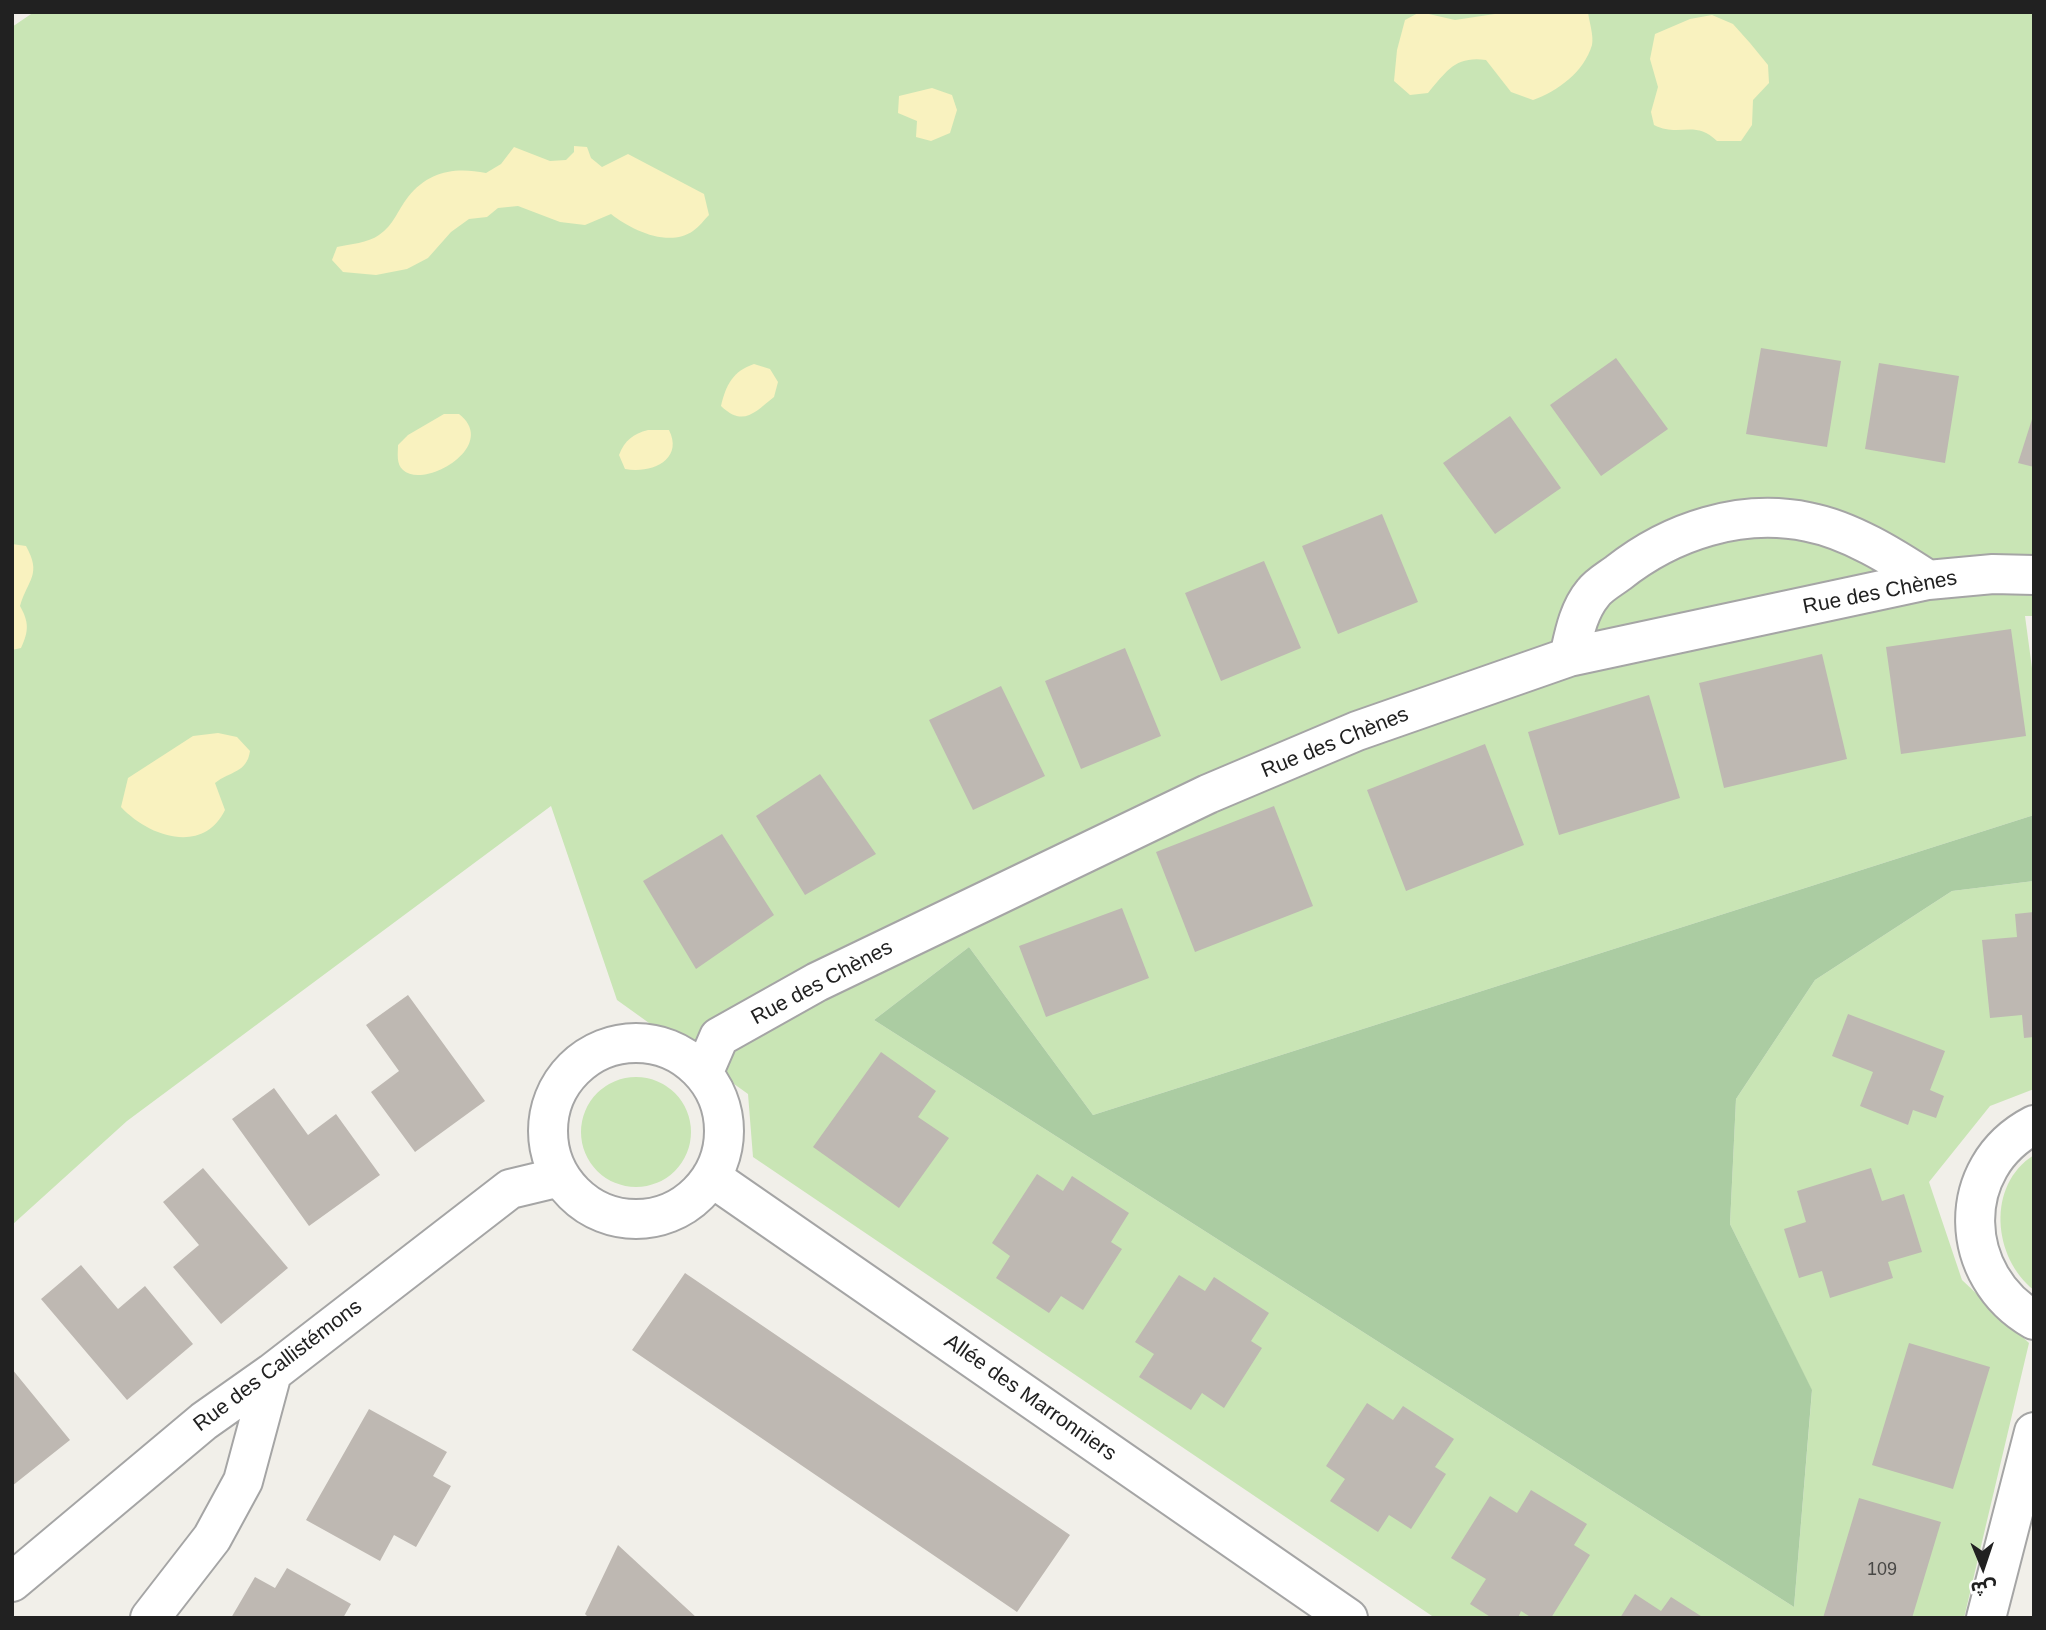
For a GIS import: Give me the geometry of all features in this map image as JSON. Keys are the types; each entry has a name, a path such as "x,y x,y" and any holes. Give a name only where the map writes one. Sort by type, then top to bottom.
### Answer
{"street":[{"path":"1569,657 1579,618 1594,592 1634,560 1688,531 1745,518 1809,522 1883,551 1928,580"},
{"name":"Rue des Chènes","path":"703,1074 719,1037 817,982 1208,794 1357,731 1569,657 1928,580 1993,574 2034,575"},
{"path":"639,1043 668,1049 703,1074 718,1098 724,1125 722,1152 711,1177 681,1207 656,1217 615,1217 589,1206 559,1177 547,1136 550,1107 563,1080 584,1059 610,1046 639,1043"},
{"path":"2034,1125 2017,1136 1995,1158 1981,1185 1975,1216 1977,1247 1988,1276 2007,1300 2034,1320"},
{"name":"Rue des Callistémons","path":"12,1582 204,1421 272,1373 510,1189 559,1177"},
{"name":"Allée des Marronniers","path":"711,1177 1349,1618"},
{"path":"150,1618 212,1538 243,1481 272,1373"},
{"path":"1986,1618 2034,1432"}],"green space":[{"path":"34,12 2034,12 2034,616 2025,616 2034,683 2034,815 1093,1115 969,947 874,1020 1794,1607 1812,1391 1730,1224 1736,1099 1815,980 1952,891 2034,881 2034,1089 1990,1106 1929,1182 1962,1280 2029,1343 1964,1618 1435,1618 753,1157 748,1094 617,1000 551,806 127,1121 12,1225 12,27"},
{"path":"2034,815 2034,881 1952,891 1815,980 1736,1099 1730,1224 1812,1390 1794,1607 874,1020 969,947 1093,1115"},
{"path":"636,1077 657,1081 675,1093 687,1111 691,1132 687,1153 675,1171 657,1183 636,1187 615,1183 597,1171 585,1153 581,1132 585,1111 597,1093 615,1081"},
{"path":"2034,1155 2034,1290 2020,1276 2010,1260 2003,1241 2001,1222 2002,1202 2008,1184 2019,1168"}],"sand":[{"path":"1420,12 1455,20 1508,12 1588,12 1592,45 1583,64 1569,79 1533,100 1511,92 1486,60 1475,59 1452,67 1428,93 1410,95 1394,81 1397,50 1405,20"},
{"path":"1712,15 1733,24 1768,65 1769,83 1753,100 1752,125 1741,141 1717,141 1701,131 1663,129 1654,125 1651,112 1658,87 1650,59 1655,34 1690,19"},
{"path":"932,88 952,95 957,110 950,133 931,141 916,137 917,121 898,113 899,96"},
{"path":"574,146 587,147 591,158 602,167 628,154 704,194 709,215 693,231 673,238 639,231 611,214 585,225 560,222 518,206 498,208 487,217 469,219 451,232 428,258 407,269 376,275 343,272 332,260 337,247 370,240 384,231 416,188 434,176 453,171 486,173 501,164 514,147 550,161 566,160 574,152"},
{"path":"754,364 770,369 778,382 774,397 748,415 736,416 721,406 725,392 736,375"},
{"path":"444,414 459,414 469,426 470,439 465,451 441,470 413,475 403,470 398,462 398,445 408,435"},
{"path":"648,430 669,430 672,449 669,457 654,467 625,469 619,455 624,445 634,436"},
{"path":"12,544 26,546 31,556 33,571 20,606 27,627 25,637 21,648 12,650"},
{"path":"218,733 237,737 250,751 242,768 215,783 225,810 215,824 203,833 190,837 175,837 146,826 121,807 128,778 193,736"}],"building":[{"path":"1761,348 1841,361 1827,447 1746,434"},
{"path":"1616,358 1668,429 1601,476 1550,405"},
{"path":"1879,363 1959,376 1945,463 1865,449"},
{"path":"1510,416 1561,488 1495,534 1443,463"},
{"path":"2034,416 2034,467 2018,463"},
{"path":"1382,514 1418,602 1338,634 1302,546"},
{"path":"1264,561 1301,648 1221,681 1185,593"},
{"path":"2011,629 2026,736 1901,754 1886,647"},
{"path":"1125,648 1161,736 1081,769 1045,681"},
{"path":"1822,654 1847,759 1724,788 1699,683"},
{"path":"1001,686 1045,776 973,810 929,720"},
{"path":"1649,695 1680,798 1559,835 1528,732"},
{"path":"1485,744 1524,845 1406,891 1367,790"},
{"path":"820,774 876,854 805,895 756,816"},
{"path":"1274,806 1313,906 1195,952 1156,852"},
{"path":"722,834 774,915 696,969 643,881"},
{"path":"1122,908 1149,978 1046,1017 1019,946"},
{"path":"2034,912 2034,1037 2024,1038 2022,1015 1990,1018 1982,940 2017,937 2015,914"},
{"path":"408,995 485,1101 415,1152 371,1092 399,1071 366,1025"},
{"path":"1848,1014 1945,1051 1930,1090 1944,1096 1936,1118 1913,1110 1908,1125 1860,1106 1873,1072 1832,1056"},
{"path":"881,1052 936,1091 918,1117 949,1138 899,1208 813,1147"},
{"path":"274,1088 308,1135 336,1114 380,1175 309,1226 232,1119"},
{"path":"203,1168 288,1268 221,1324 173,1267 199,1245 163,1202"},
{"path":"1871,1168 1882,1201 1904,1194 1922,1252 1888,1262 1893,1278 1830,1298 1822,1271 1799,1278 1784,1229 1806,1222 1797,1191"},
{"path":"1037,1174 1063,1191 1072,1176 1129,1213 1111,1242 1122,1249 1083,1310 1061,1296 1049,1313 996,1278 1010,1256 992,1243"},
{"path":"81,1265 118,1309 145,1286 193,1344 127,1400 41,1299"},
{"path":"685,1273 1070,1535 1017,1612 632,1350"},
{"path":"1179,1275 1205,1291 1214,1277 1269,1313 1251,1341 1262,1348 1224,1408 1202,1393 1191,1410 1139,1377 1154,1354 1135,1342"},
{"path":"1909,1343 1990,1367 1953,1489 1872,1465"},
{"path":"12,1369 70,1440 12,1486"},
{"path":"1367,1403 1393,1420 1403,1406 1454,1439 1435,1467 1446,1474 1411,1529 1389,1515 1378,1532 1330,1501 1345,1479 1326,1466"},
{"path":"369,1409 447,1452 433,1476 451,1486 416,1547 394,1535 380,1561 306,1520"},
{"path":"1531,1490 1587,1524 1574,1545 1590,1555 1551,1618 1532,1618 1521,1611 1518,1618 1492,1618 1470,1604 1486,1579 1451,1558 1490,1496 1517,1513"},
{"path":"1859,1498 1941,1522 1912,1618 1823,1618"},
{"path":"618,1545 697,1618 589,1618 585,1614"},
{"path":"287,1568 351,1604 343,1618 231,1618 255,1577 275,1588"},
{"path":"1635,1594 1661,1611 1671,1597 1704,1618 1620,1618"}]}
